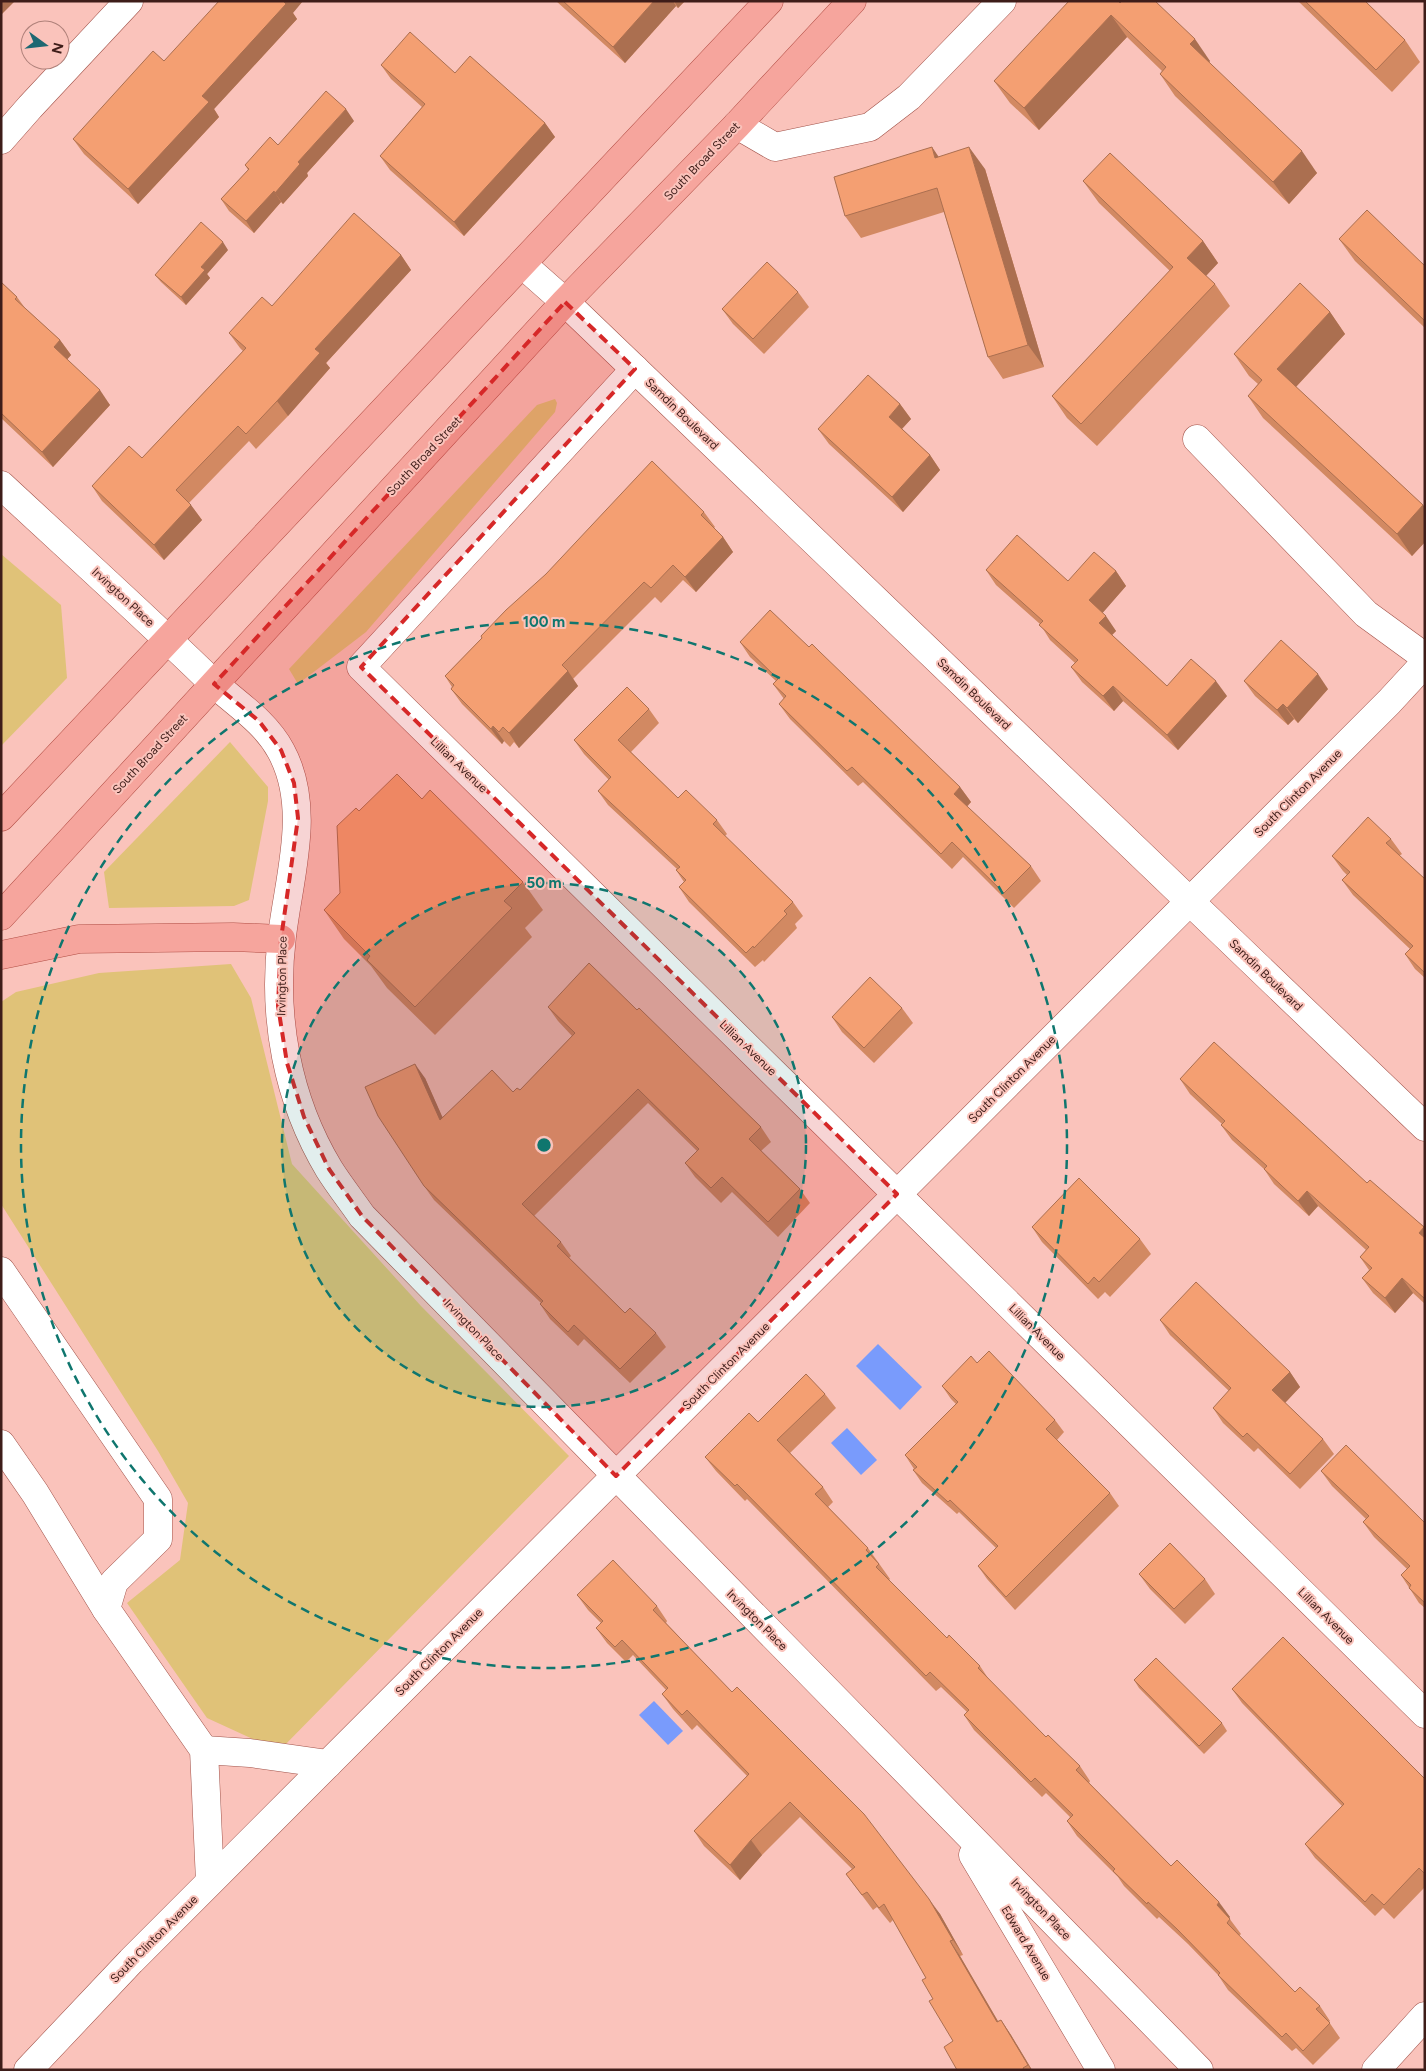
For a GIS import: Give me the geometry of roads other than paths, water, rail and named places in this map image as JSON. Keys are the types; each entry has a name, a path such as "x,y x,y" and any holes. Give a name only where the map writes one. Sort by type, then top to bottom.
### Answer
{"main road":[{"path":"1,817 769,1"},
{"name":"South Broad Street","path":"1,916 566,302 737,125 852,1"},
{"path":"1,955 79,939 281,938"}],"street":[{"path":"1,140 30,106 129,1"},
{"path":"737,125 776,147 870,128 909,97 1002,1"},
{"name":"Samdin Boulevard","path":"522,264 566,302 1425,1127"},
{"name":"Lillian Avenue","path":"635,369 361,667 1425,1714"},
{"path":"1197,439 1366,614 1425,657"},
{"name":"Irvington Place","path":"1,485 214,684 259,721 281,750 294,783 298,818 281,938 278,1006 286,1063 304,1118 329,1169 362,1216 1199,2070"},
{"name":"South Clinton Avenue","path":"28,2070 210,1882 1389,702 1425,663"},
{"path":"1,1271 158,1499 158,1540 114,1582 106,1609"},
{"path":"1,1444 35,1493 106,1609 204,1750 210,1882"},
{"path":"204,1750 250,1753 328,1764"},
{"name":"Edward Avenue","path":"951,1817 1101,2070"},
{"path":"1376,2070 1425,2016"}],"water":[{"path":"878,1344 922,1387 900,1410 856,1366"},
{"path":"847,1428 877,1460 861,1475 831,1443"},
{"path":"654,1701 683,1731 668,1745 639,1715"}]}
